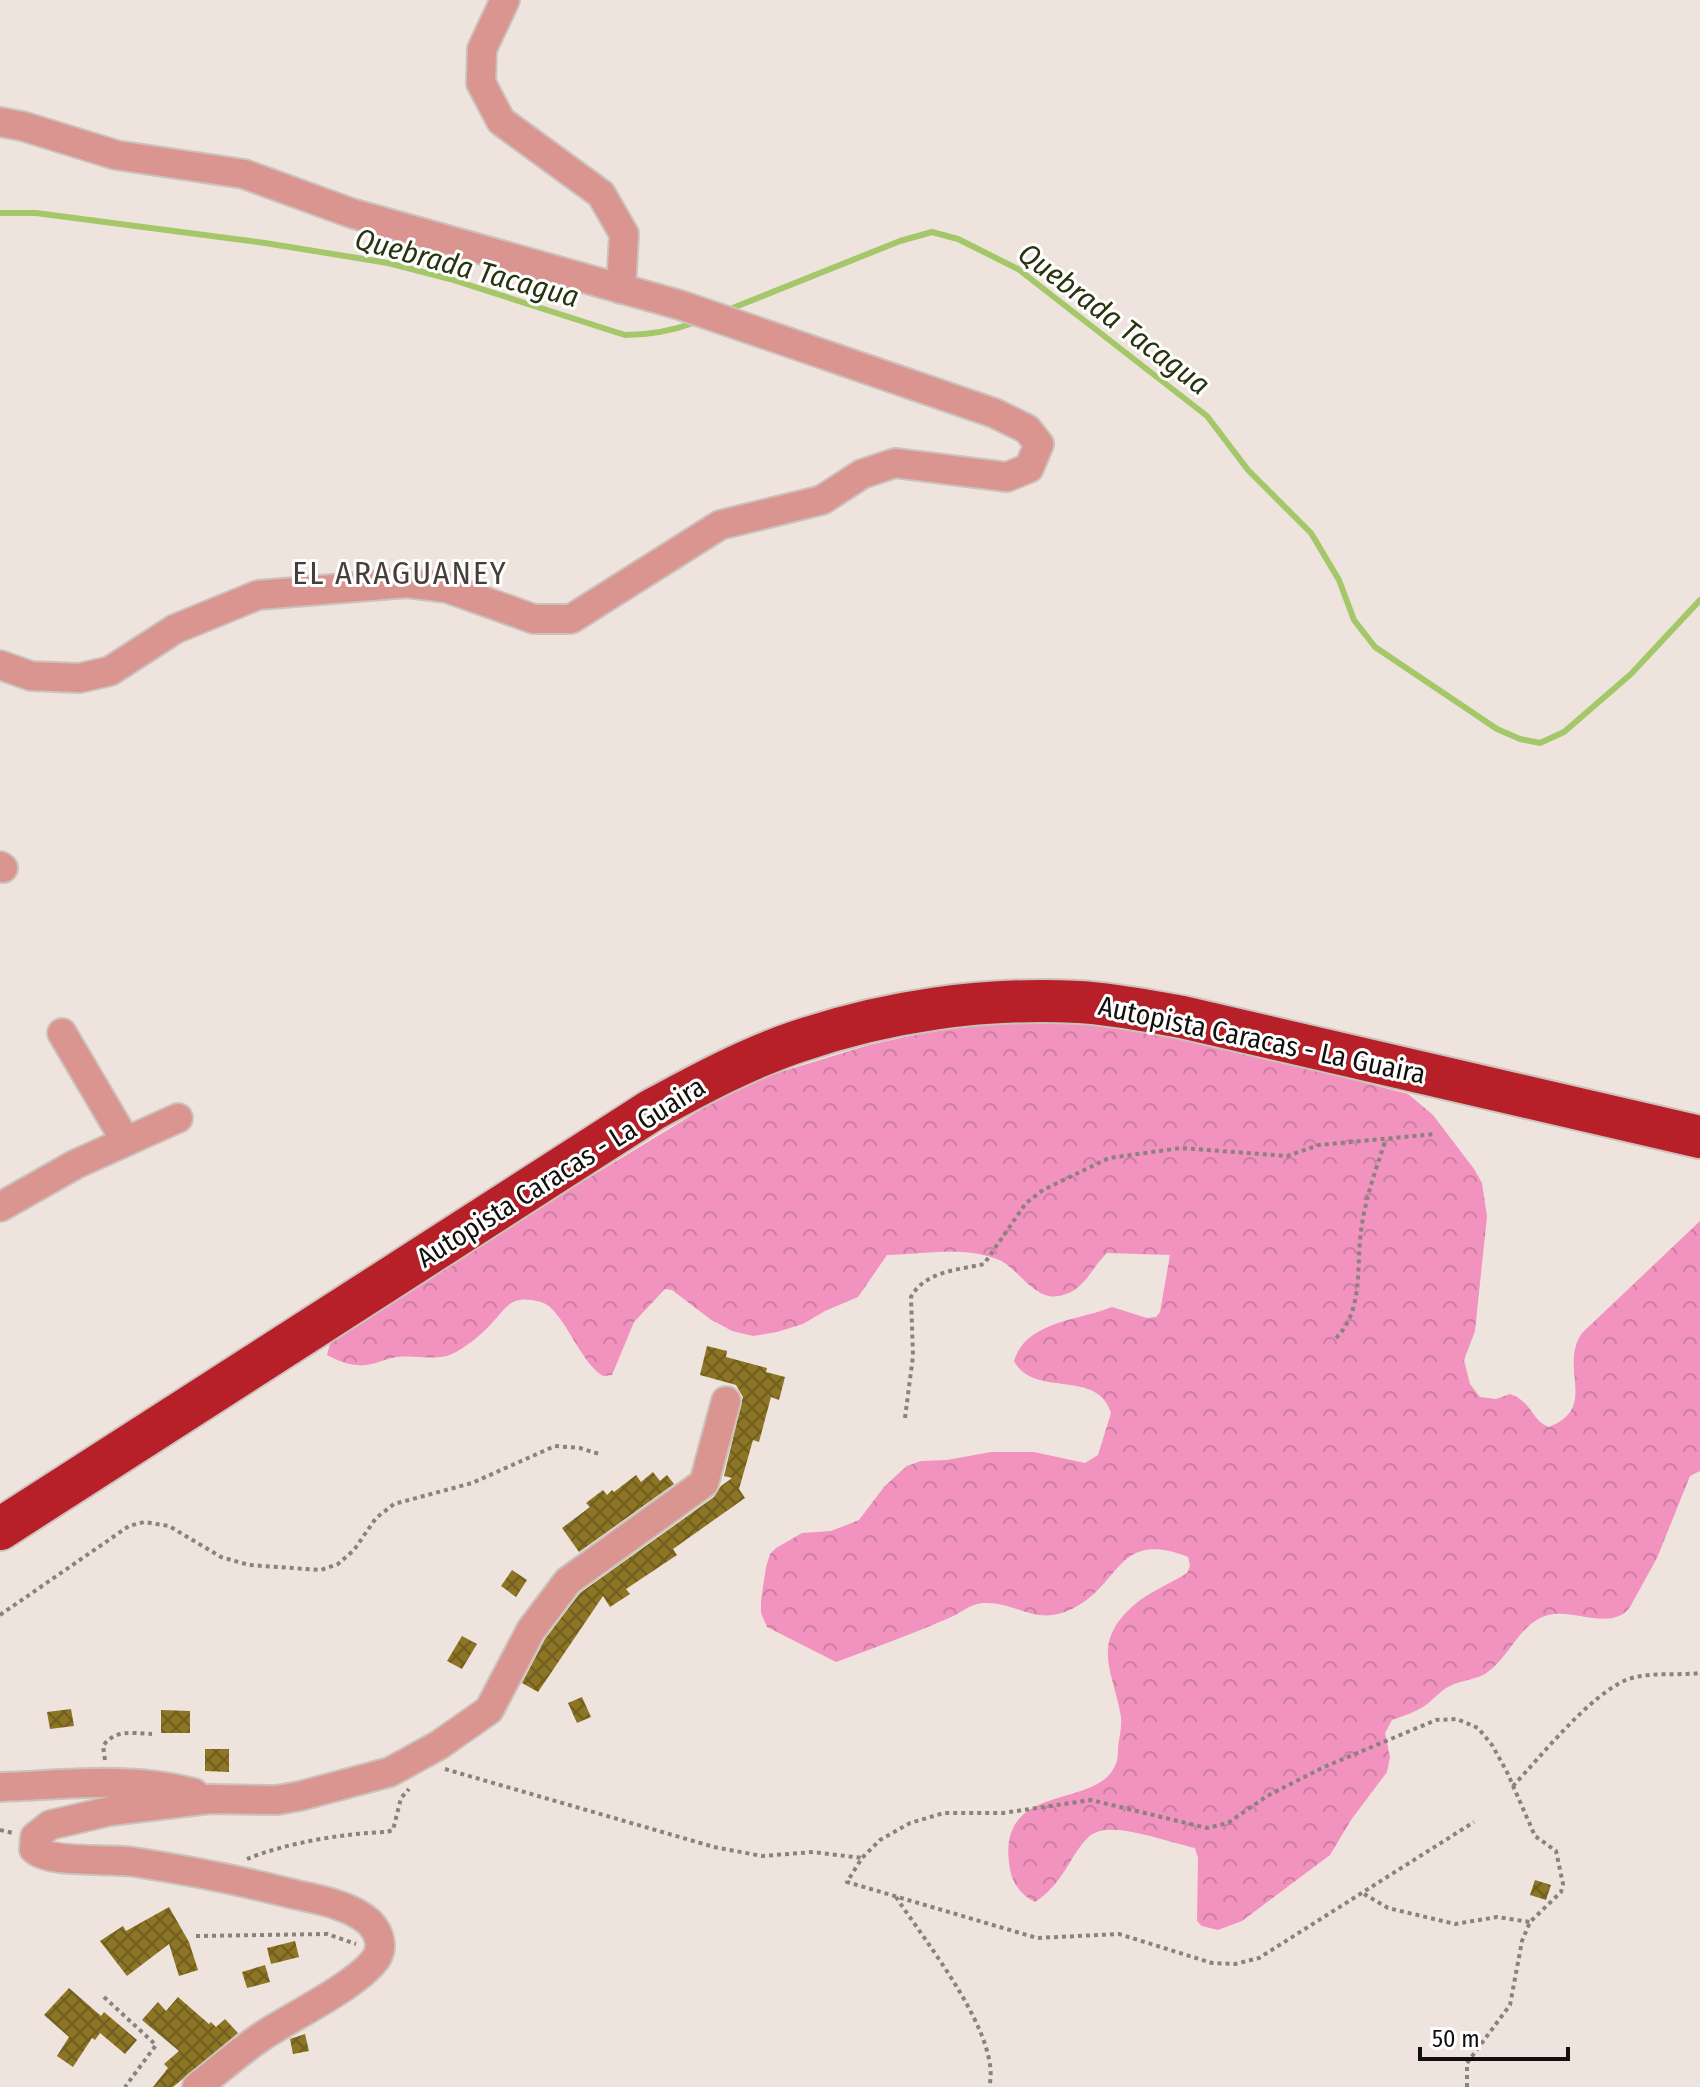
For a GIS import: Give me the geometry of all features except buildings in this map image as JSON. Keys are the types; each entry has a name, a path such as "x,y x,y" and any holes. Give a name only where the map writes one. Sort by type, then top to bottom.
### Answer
{"highway":[{"name":"Autopista Caracas - La Guaira","path":"0,1494 638,1086 679,1063 783,1016 869,992 924,982 1024,973 1083,974 1134,980 1204,993 1700,1108"},
{"name":"Autopista Caracas - La Guaira","path":"0,1529 652,1110 793,1043 875,1020 929,1010 1025,1001 1081,1002 1130,1008 1182,1017 1700,1137"}],"street":[{"path":"505,0 482,49 481,83 501,121 601,194 624,234 621,289"},
{"path":"0,122 116,155 244,174 351,213 695,310 994,413 1027,429 1039,444 1029,468 1007,477 895,463 862,474 822,500 720,525 571,619 534,619 447,588 407,583 332,589 258,595 175,629 110,671 80,678 31,676 0,665"},
{"path":"62,1033 125,1140"},
{"path":"0,1207 76,1164 178,1118"},
{"path":"197,2087 262,2036 337,1990 373,1962 380,1942 375,1928 363,1918 324,1901 213,1875 129,1861 52,1858 38,1853 33,1843 35,1837 50,1825 84,1815 210,1799 277,1800 411,1764 489,1710 531,1630 568,1581 704,1483 726,1401"},
{"path":"0,1787 106,1783 153,1785 210,1799"}],"path":[{"path":"905,1418 913,1356 911,1297 914,1291 924,1280 984,1264 1026,1203 1043,1190 1109,1158 1151,1151 1181,1148 1287,1156 1319,1145 1436,1134"},
{"path":"1336,1338 1347,1327 1356,1299 1367,1196 1386,1139"},
{"path":"0,1615 129,1526 144,1522 169,1526 221,1557 249,1565 321,1570 338,1564 354,1550 376,1518 394,1504 472,1483 555,1446 580,1448 599,1454"},
{"path":"1513,1786 1561,1734 1598,1700 1626,1680 1660,1673 1700,1673"},
{"path":"1467,2087 1467,2063 1510,2005 1522,1941 1530,1922 1558,1897 1563,1884 1556,1851 1535,1836 1492,1745 1478,1728 1457,1719 1436,1720 1324,1767 1267,1796 1228,1823 1207,1828 1091,1800 1003,1813 944,1813 910,1823 880,1840 862,1858 847,1882 1037,1938 1119,1934 1212,1963 1235,1964 1259,1958 1474,1822"},
{"path":"114,1766 103,1758 103,1746 110,1736 120,1733 152,1734"},
{"path":"213,1875 272,1850 393,1830 401,1798 412,1783 411,1764 456,1770 714,1847 762,1856 813,1852 862,1858"},
{"path":"1364,1894 1388,1908 1455,1924 1497,1917 1530,1922"},
{"path":"895,1895 976,2019 990,2059 989,2087"},
{"path":"196,1936 327,1934 359,1945 373,1962"},
{"path":"104,1997 156,2045 125,2087"}],"green space":[{"path":"1046,1020 1175,1034 1408,1094 1433,1115 1482,1183 1487,1216 1475,1331 1464,1360 1470,1384 1480,1397 1496,1399 1510,1394 1518,1397 1549,1427 1564,1419 1572,1409 1575,1398 1574,1360 1582,1333 1700,1221 1700,1471 1690,1476 1657,1558 1630,1607 1613,1618 1558,1614 1538,1619 1485,1674 1450,1686 1422,1707 1392,1720 1385,1733 1390,1757 1387,1772 1351,1820 1330,1855 1242,1921 1218,1930 1202,1926 1197,1921 1198,1858 1195,1848 1131,1832 1097,1832 1084,1841 1063,1874 1035,1902 1017,1886 1009,1863 1010,1837 1019,1819 1051,1800 1089,1788 1104,1779 1115,1766 1121,1721 1108,1658 1112,1632 1134,1605 1187,1573 1190,1566 1188,1557 1164,1550 1147,1550 1133,1555 1122,1564 1088,1599 1059,1614 1036,1614 995,1603 978,1604 921,1630 836,1662 767,1627 761,1613 770,1554 802,1533 831,1531 859,1520 884,1487 907,1466 921,1461 991,1452 1034,1452 1085,1463 1098,1455 1111,1413 1104,1399 1080,1387 1036,1379 1023,1372 1014,1361 1020,1348 1030,1338 1055,1324 1112,1307 1147,1318 1156,1317 1160,1312 1170,1255 1107,1253 1075,1290 1050,1296 1034,1289 1005,1263 984,1255 928,1252 887,1255 858,1297 803,1324 753,1336 732,1331 710,1319 672,1290 665,1289 634,1322 612,1375 603,1376 594,1369 549,1306 531,1300 511,1303 473,1341 445,1356 399,1357 361,1365 345,1363 327,1355 331,1340 465,1253 707,1106 761,1078 869,1045 938,1030 999,1021"}],"waterway":[{"name":"Quebrada Tacagua","path":"0,213 36,213 265,243 388,263 450,279 625,335 661,332 696,322"},
{"name":"Quebrada Tacagua","path":"725,311 900,241 932,232 958,239 1018,269 1207,416 1248,470 1311,533 1339,580 1354,620 1375,647 1497,729 1520,739 1540,743 1564,732 1631,674 1700,600"}],"district":[{"name":"EL ARAGUANEY","path":"400,573"}]}
